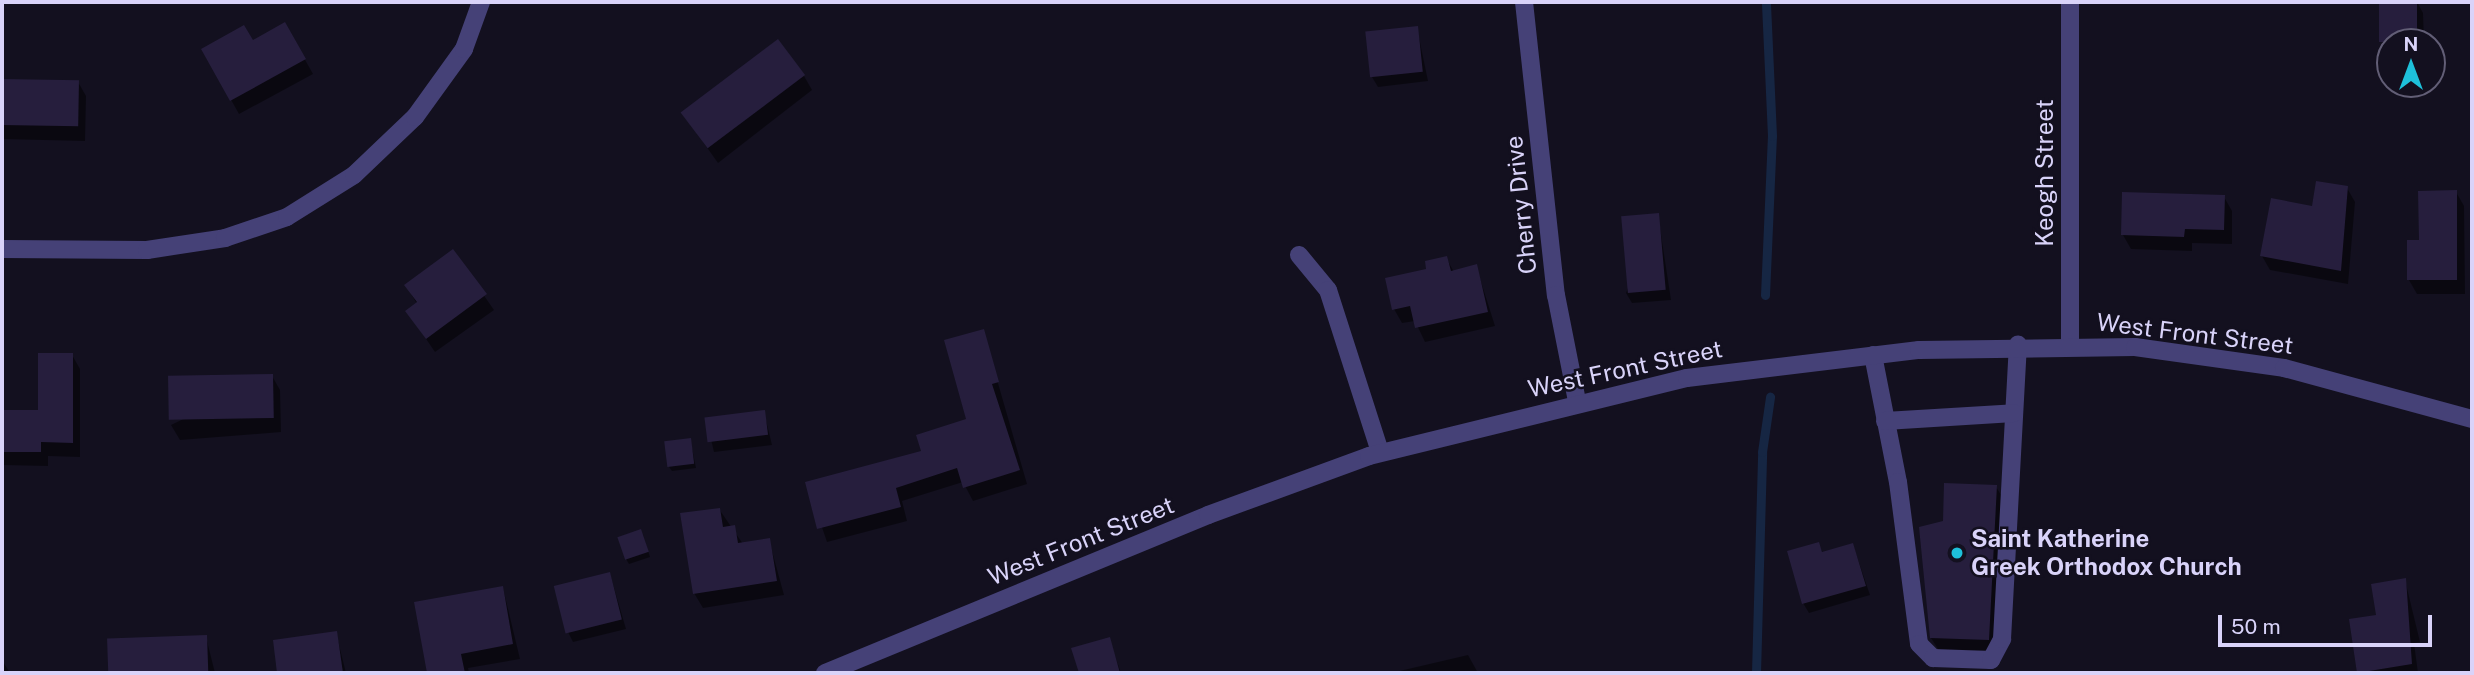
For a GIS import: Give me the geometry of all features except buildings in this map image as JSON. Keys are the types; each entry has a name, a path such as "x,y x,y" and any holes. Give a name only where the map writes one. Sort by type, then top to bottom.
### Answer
{"street":[{"path":"2,249 147,250 225,238 286,217 354,175 415,117 464,48 481,2"},
{"name":"Cherry Drive","path":"1524,2 1556,295 1577,401"},
{"name":"Keogh Street","path":"2070,2 2070,343"},
{"path":"1299,255 1328,290 1380,452"},
{"name":"West Front Street","path":"825,673 1208,515 1380,452 1577,401 1687,378 1873,355 2018,344 2070,343 2284,368 2472,419"},
{"path":"1873,355 1924,653 1943,660 1997,656 2018,344"},
{"path":"1885,421 2014,413"}],"waterway":[{"path":"1765,295 1772,136 1766,2"},
{"path":"1756,673 1762,452 1770,397"}],"place":[{"name":"Saint Katherine Greek Orthodox Church","path":"1957,553"}]}
